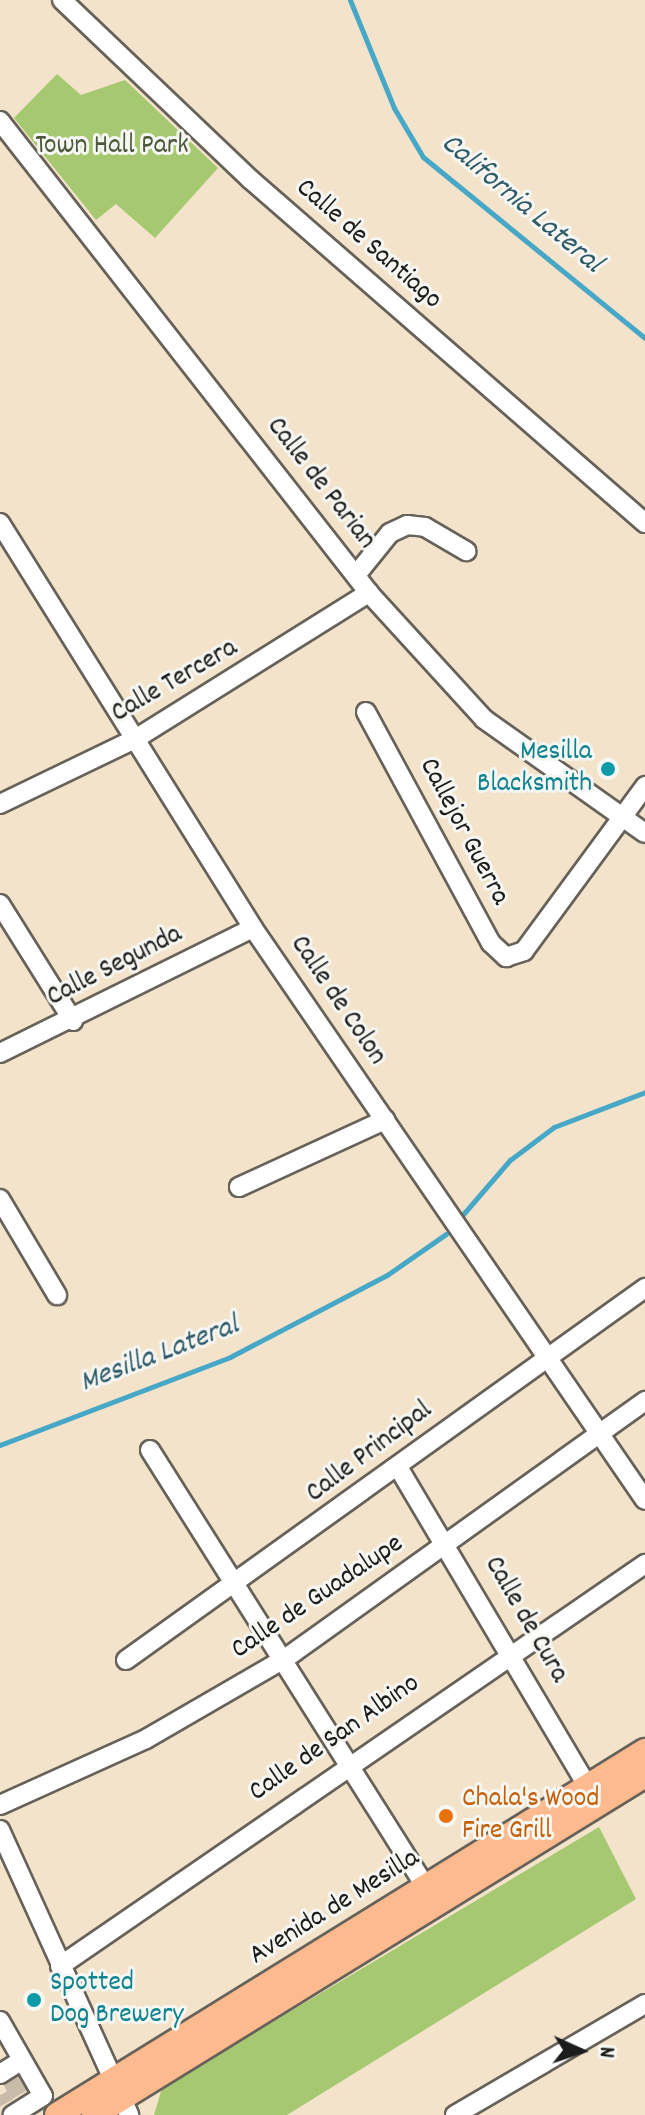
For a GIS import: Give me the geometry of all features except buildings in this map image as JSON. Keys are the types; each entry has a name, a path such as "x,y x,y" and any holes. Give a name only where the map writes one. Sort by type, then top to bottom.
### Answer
{"main road":[{"name":"Avenida de Mesilla","path":"94,2115 593,1795 645,1751"},
{"name":"Avenida de Mesilla","path":"593,1795 645,1775"},
{"name":"Avenida de Mesilla","path":"23,2099 121,2098"}],"street":[{"name":"Calle de Santiago","path":"62,0 250,179 645,523"},
{"name":"Calle de Parian","path":"0,121 369,593 484,719 621,821 645,833"},
{"name":"Calle de Colon","path":"0,523 9,551 135,739 253,928 645,1500"},
{"path":"356,575 390,533 407,525 425,527 466,551"},
{"name":"Calle Tercera","path":"0,804 135,739 369,593"},
{"name":"Callejor Guerra","path":"366,712 491,943 506,957 524,951 621,821"},
{"path":"621,821 645,786"},
{"path":"0,904 73,1021"},
{"name":"Calle Segunda","path":"0,1053 73,1021 253,928"},
{"path":"239,1187 385,1120"},
{"path":"0,1199 57,1295"},
{"name":"Calle Principal","path":"126,1660 235,1587 546,1356 645,1288"},
{"name":"Calle de Guadalupe","path":"0,1805 146,1739 286,1658 645,1401"},
{"path":"150,1450 235,1587 286,1658 432,1896"},
{"name":"Calle de Cura","path":"398,1467 513,1652 593,1795"},
{"name":"Calle de San Albino","path":"60,1966 351,1761 645,1564"},
{"path":"0,1830 121,2098"},
{"path":"455,2115 645,2004"},
{"path":"0,2021 22,2060 23,2099"},
{"path":"22,2060 23,2099"}],"green space":[{"name":"Town Hall Park","path":"57,74 81,95 125,80 218,168 155,238 116,204 96,220 14,118"},
{"path":"599,1827 636,1899 287,2115 154,2115 162,2088"}],"waterway":[{"name":"California Lateral","path":"350,0 394,108 423,157 645,338"},
{"path":"459,1219 510,1160 554,1127 645,1092"},
{"name":"Mesilla Lateral","path":"0,1445 230,1357 387,1275 446,1234"}],"tunnel":[{"path":"11,2080 20,2095"},
{"path":"0,2095 5,2104"}],"place":[{"name":"Mesilla Blacksmith","path":"608,769"},
{"name":"Chala's Wood Fire Grill","path":"446,1816"},
{"name":"Spotted Dog Brewery","path":"34,2000"}]}
